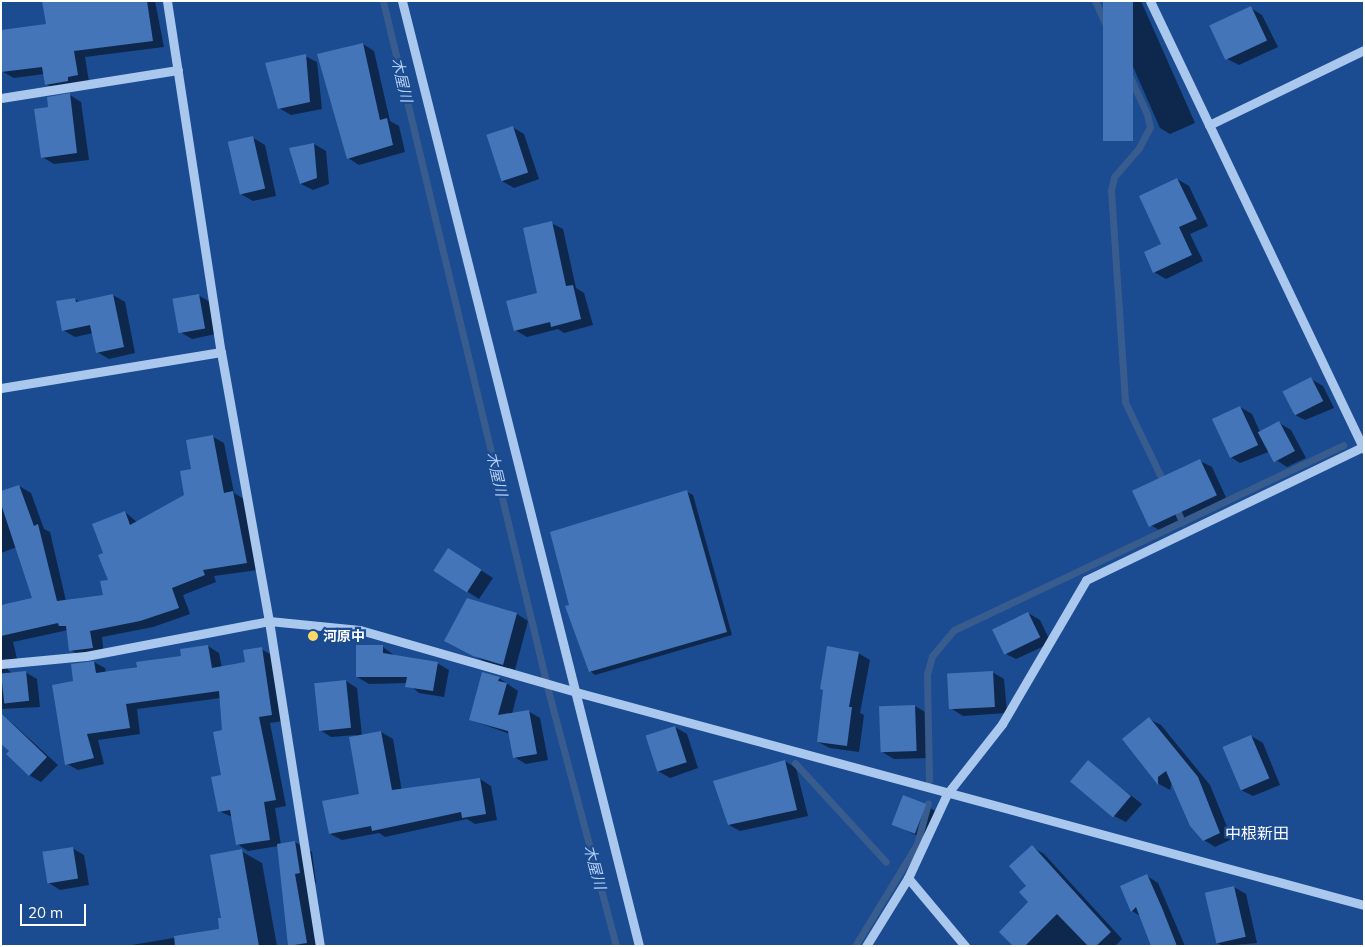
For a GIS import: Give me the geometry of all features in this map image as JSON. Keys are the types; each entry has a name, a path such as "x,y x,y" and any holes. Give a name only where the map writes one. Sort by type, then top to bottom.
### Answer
{"street":[{"path":"167,1 221,352 269,621 320,946"},
{"path":"402,1 640,946"},
{"path":"866,946 908,878 947,794 1002,724 1086,580 1363,447 1150,1"},
{"path":"1209,125 1364,50"},
{"path":"1,98 178,70"},
{"path":"1,388 221,352"},
{"path":"1,664 86,656 269,621 360,630 524,674 576,692 947,794 1364,905"},
{"path":"908,878 965,946"}],"building":[{"path":"42,1 147,1 153,41 74,51 78,75 68,77 68,81 45,85 42,67 1,72 1,30 46,24"},
{"path":"1103,1 1133,1 1133,141 1103,141"},
{"path":"1251,6 1267,40 1225,60 1209,25"},
{"path":"363,43 380,120 387,118 393,145 347,159 317,54"},
{"path":"306,54 310,102 278,109 265,63"},
{"path":"70,93 77,153 41,158 34,109 48,107 47,97"},
{"path":"513,126 528,173 502,181 486,135"},
{"path":"253,136 265,189 240,194 228,142"},
{"path":"314,143 317,178 300,184 289,148"},
{"path":"1177,178 1197,219 1179,227 1192,255 1153,273 1144,252 1161,244 1139,196"},
{"path":"552,221 566,286 573,285 581,319 551,327 550,322 514,331 506,301 537,293 523,228"},
{"path":"113,294 124,347 96,353 90,325 62,331 56,301 75,298 76,302"},
{"path":"199,294 205,328 178,333 172,299"},
{"path":"1311,377 1323,401 1295,416 1282,392"},
{"path":"1240,406 1258,445 1230,458 1212,419"},
{"path":"1279,421 1295,451 1274,462 1258,432"},
{"path":"213,435 224,493 233,491 247,563 203,570 205,575 172,588 179,608 140,621 90,631 93,648 69,651 66,626 59,626 58,623 1,636 1,605 32,598 1,504 1,491 19,485 34,526 38,524 57,601 103,595 100,581 108,580 98,555 103,553 92,524 125,511 130,525 184,495 180,471 191,469 186,440"},
{"path":"1200,459 1217,495 1149,527 1132,491"},
{"path":"687,490 727,632 589,672 565,606 569,605 550,532"},
{"path":"448,548 482,570 467,592 433,571"},
{"path":"467,598 517,613 503,665 473,656 444,641"},
{"path":"1028,612 1040,637 1004,655 992,630"},
{"path":"208,645 212,668 245,662 243,650 262,647 272,715 259,717 276,800 264,802 270,840 236,845 230,810 218,812 211,777 221,775 213,732 222,730 219,691 126,704 130,728 87,734 94,758 65,765 52,685 73,681 71,664 94,661 96,673 137,667 136,662 181,656 180,649"},
{"path":"356,645 383,645 383,653 438,662 433,691 405,687 407,677 356,677"},
{"path":"827,646 859,652 849,707 852,707 847,746 817,742 823,690 820,689"},
{"path":"26,671 29,701 4,703 1,674"},
{"path":"993,671 995,707 949,709 947,673"},
{"path":"482,672 500,677 498,681 507,683 498,715 529,710 537,754 513,758 508,731 469,720"},
{"path":"346,680 351,728 319,731 314,683"},
{"path":"915,705 917,751 881,752 879,706"},
{"path":"1,713 47,757 29,776 6,754 9,751 1,744"},
{"path":"1149,717 1198,777 1220,833 1203,841 1190,826 1166,771 1158,777 1158,785 1122,739"},
{"path":"675,726 687,762 657,772 646,736"},
{"path":"381,731 392,790 480,778 486,814 462,818 461,812 372,831 371,826 329,834 322,801 359,794 349,737"},
{"path":"1251,735 1269,778 1241,790 1222,747"},
{"path":"785,760 797,810 728,825 713,781"},
{"path":"1088,760 1131,796 1113,817 1070,781"},
{"path":"903,795 926,804 915,834 892,825"},
{"path":"295,841 300,873 295,874 307,943 288,946 277,844"},
{"path":"1032,845 1111,932 1096,946 1088,946 1057,914 1025,946 1013,946 999,932 1028,902 1019,892 1026,886 1009,866"},
{"path":"73,847 78,879 47,883 42,852"},
{"path":"242,849 259,946 175,946 174,936 219,929 218,918 221,918 210,855"},
{"path":"1147,874 1177,946 1151,946 1136,907 1131,912 1120,886"},
{"path":"1234,886 1246,937 1216,943 1205,893"}],"waterway":[{"name":"木屋川","path":"383,1 549,694 616,946"},
{"path":"1095,1 1147,114 1150,127 1139,148 1114,177 1111,190 1125,402 1165,485"},
{"path":"929,780 927,674 932,656 954,630 1343,445"},
{"path":"1174,503 1182,522"},
{"path":"795,763 886,862"},
{"path":"855,946 917,844 928,803"}],"place":[{"name":"河原中","path":"313,636"}],"district":[{"name":"中根新田","path":"1257,833"}]}
